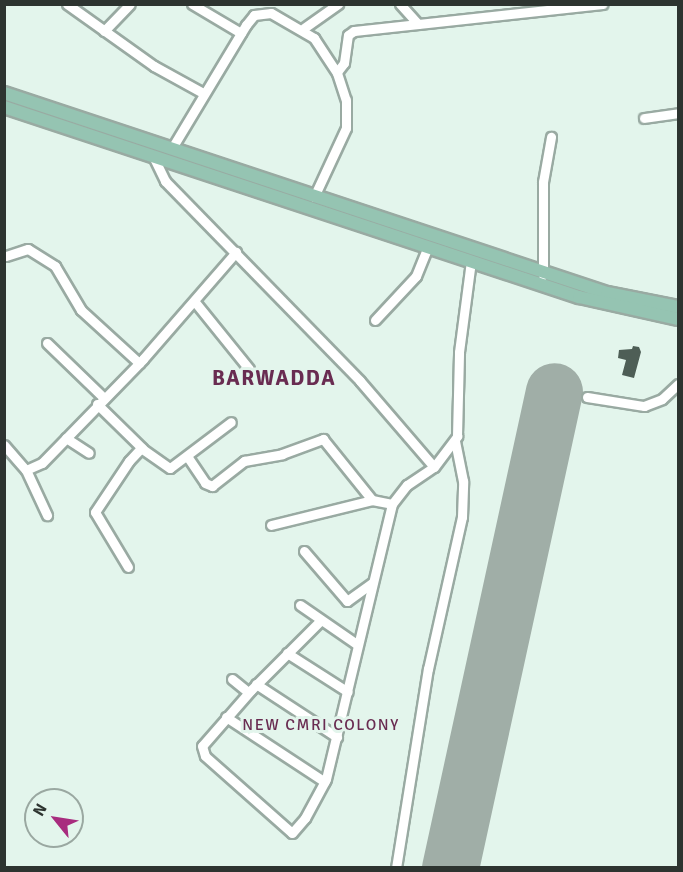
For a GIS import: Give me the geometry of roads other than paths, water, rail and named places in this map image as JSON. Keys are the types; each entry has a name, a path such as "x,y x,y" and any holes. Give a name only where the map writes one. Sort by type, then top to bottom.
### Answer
{"main road":[{"path":"4,93 314,197 542,278 615,307 678,319"},
{"path":"4,107 471,261 631,299 678,307"}],"street":[{"path":"67,4 104,31 203,93"},
{"path":"104,31 130,4"},
{"path":"192,4 241,33"},
{"path":"304,28 338,4"},
{"path":"400,4 418,24"},
{"path":"337,72 344,63 350,33 539,7 603,4"},
{"path":"172,148 203,93 241,33 260,8 304,28 337,72 346,100 346,128 314,197"},
{"path":"644,118 678,113"},
{"path":"542,278 543,182 551,137"},
{"path":"153,156 165,181 360,381 434,467"},
{"path":"375,320 416,276 428,247"},
{"path":"6,256 28,249 49,262 64,276 81,310 139,363"},
{"path":"26,470 42,463 100,400 139,363 195,302 236,252"},
{"path":"396,867 428,669 462,517 463,481 455,441 459,352 471,261"},
{"path":"195,302 249,369"},
{"path":"46,343 143,449 167,469 231,422"},
{"path":"587,397 639,407 658,401 678,384"},
{"path":"66,438 89,453"},
{"path":"187,456 205,483 212,486 244,461 282,454 323,439 372,500"},
{"path":"321,620 248,692 201,750 287,831 295,830 305,818 325,782 392,504 407,485 434,467 455,441"},
{"path":"4,445 26,470 47,515"},
{"path":"128,567 95,512 137,450 143,449"},
{"path":"271,525 372,500 392,504"},
{"path":"304,551 347,601 372,583"},
{"path":"300,605 358,645"},
{"path":"287,653 348,692"},
{"path":"232,679 248,692"},
{"path":"256,684 337,737"},
{"path":"226,717 325,782"}],"district":[{"name":"BARWADDA","path":"274,378"},
{"name":"NEW CMRI COLONY","path":"321,725"}]}
